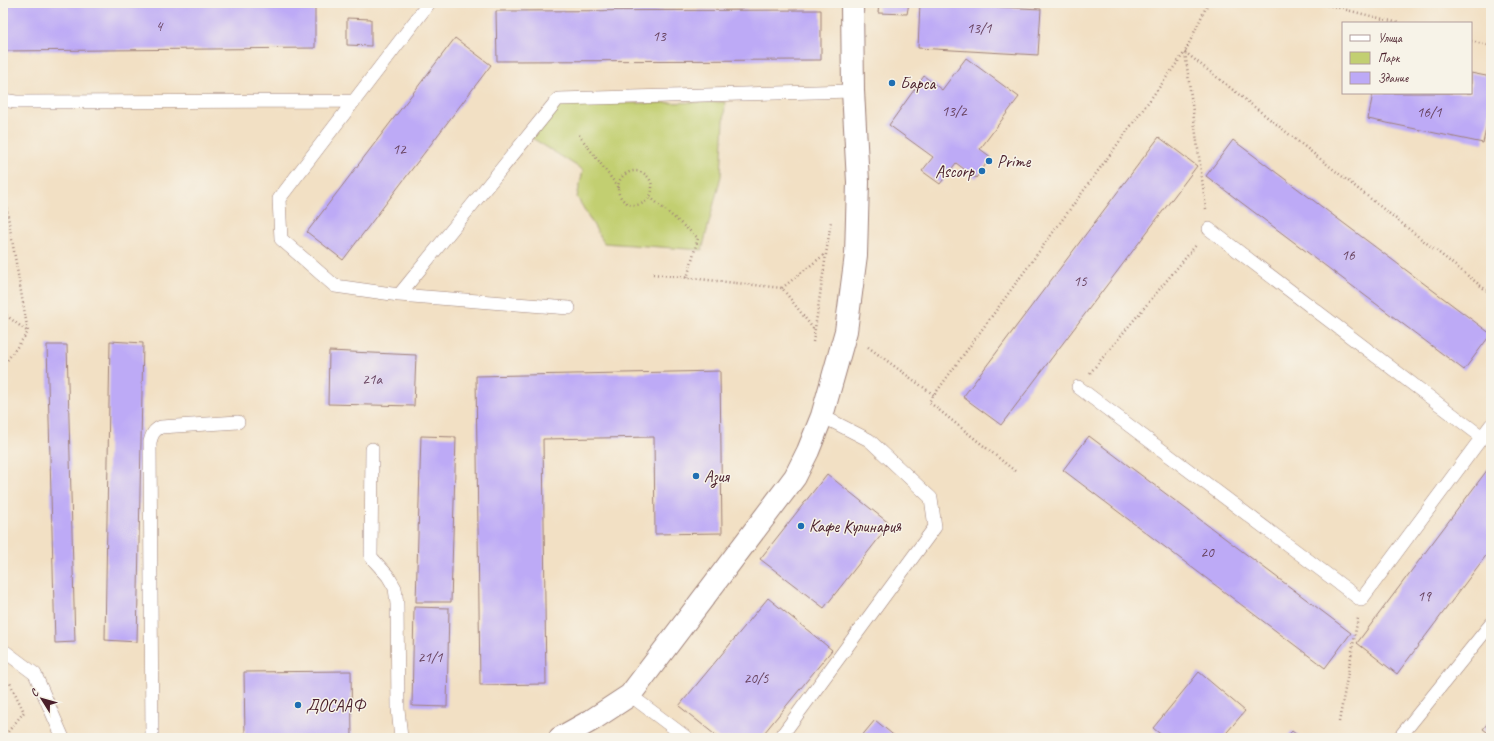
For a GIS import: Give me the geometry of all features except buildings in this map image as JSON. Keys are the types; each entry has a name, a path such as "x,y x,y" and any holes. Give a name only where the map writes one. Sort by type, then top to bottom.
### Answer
{"street":[{"path":"560,738 630,696 795,477 808,451 822,416 846,331 856,255 858,182 853,91 852,3"}],"lane":[{"path":"430,3 279,199 281,239 334,286 398,295 569,308"},
{"path":"398,295 558,99 853,91"},
{"path":"3,100 16,102 354,101"},
{"path":"1209,229 1482,437"},
{"path":"1078,387 1361,600 1491,425"},
{"path":"780,738 935,527 931,498 869,440 822,416"},
{"path":"152,738 150,442 152,434 155,430 161,427 238,422"},
{"path":"372,449 371,557 388,576 395,588 397,604 398,709 401,738"},
{"path":"1399,738 1491,624"},
{"path":"3,650 35,674 63,738"},
{"path":"630,696 687,738"}],"path":[{"path":"1015,471 928,402 1185,52 1208,3"},
{"path":"1319,3 1395,22"},
{"path":"1472,41 1491,46"},
{"path":"1078,387 1209,229 1185,52"},
{"path":"1185,52 1491,294"},
{"path":"579,135 618,187 620,196 626,202 635,205 643,203 650,197 652,189 650,180 644,174 636,171 628,173 621,179 618,187"},
{"path":"3,188 28,332 3,366"},
{"path":"650,197 698,238 687,278"},
{"path":"813,342 831,218"},
{"path":"653,274 782,288 826,254"},
{"path":"782,288 815,331"},
{"path":"3,313 28,332"},
{"path":"846,331 934,395"},
{"path":"1339,722 1361,600"},
{"path":"3,738 24,712 6,677"}],"shaded area":[{"path":"643,734 662,738 590,738"}],"green space":[{"path":"725,102 721,176 702,250 604,243 577,197 583,170 532,138 560,104"}],"place":[{"name":"Барса","path":"892,83"},
{"name":"Prime","path":"989,161"},
{"name":"Ascorp","path":"982,171"},
{"name":"Азия","path":"696,476"},
{"name":"Кафе Кулинария","path":"801,526"},
{"name":"ДОСААФ","path":"298,705"}]}
